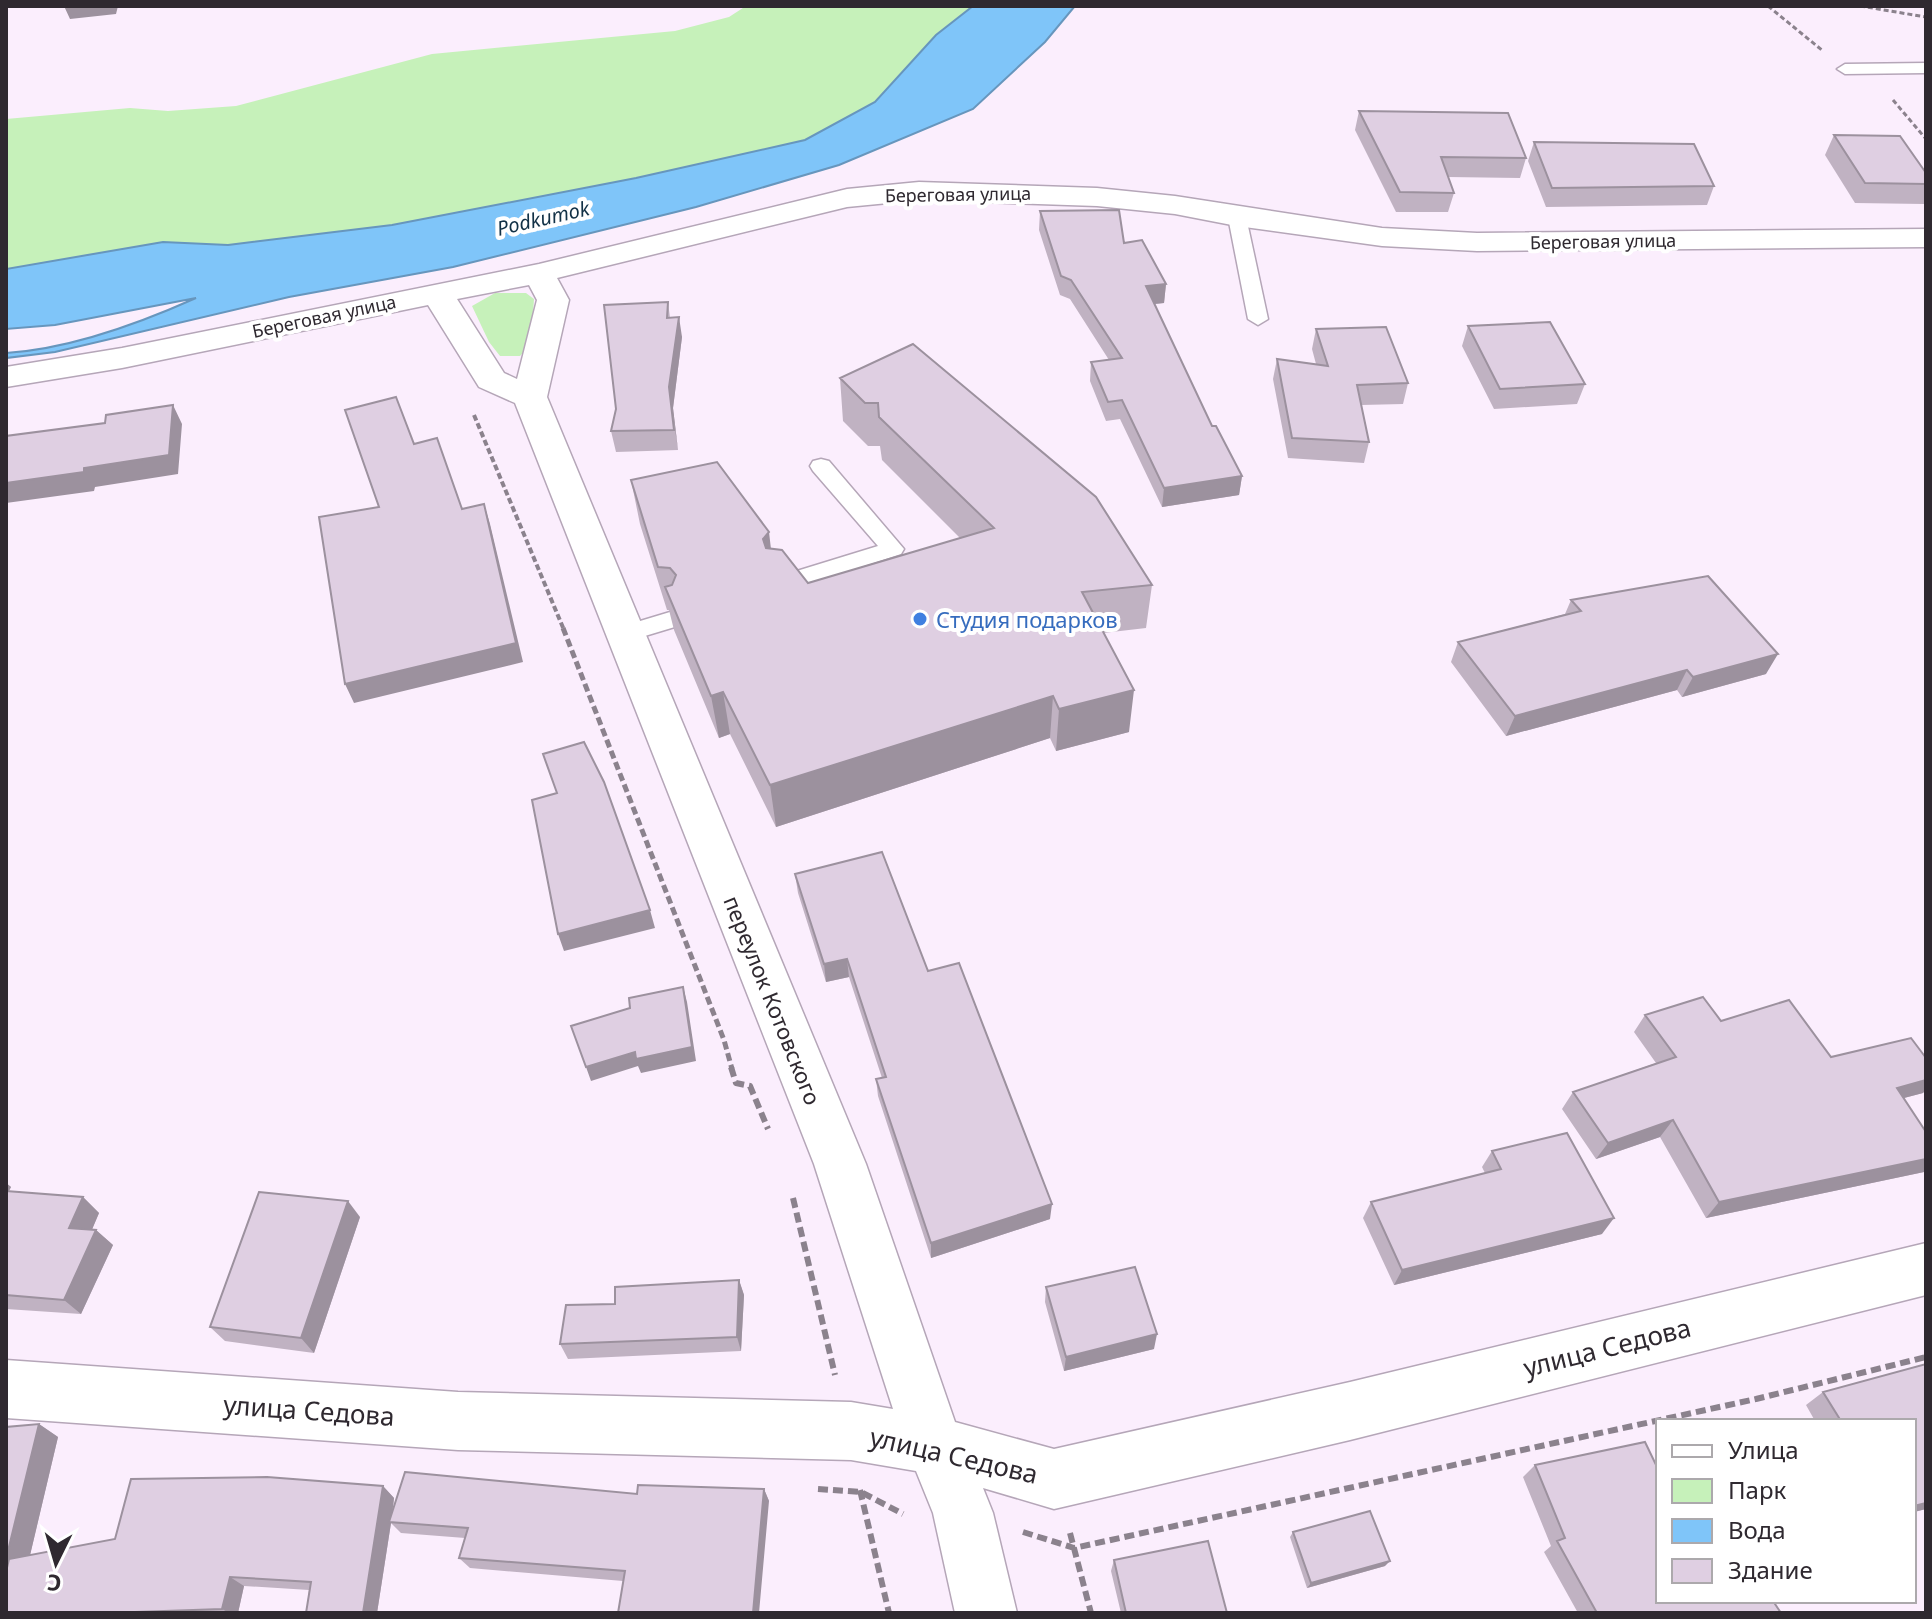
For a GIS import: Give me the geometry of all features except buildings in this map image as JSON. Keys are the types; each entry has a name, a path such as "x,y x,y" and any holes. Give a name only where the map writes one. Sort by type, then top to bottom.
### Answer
{"street":[{"name":"Береговая улица","path":"6,377 122,358 539,273 847,198 919,191 1097,197 1175,205 1382,237 1477,242 1926,238"},
{"path":"511,388 553,300 539,273"},
{"name":"переулок Котовского","path":"437,293 511,388 625,634 840,1164 934,1445 963,1513 986,1613"},
{"name":"улица Седова","path":"6,1389 458,1421 851,1431 934,1445 1054,1479 1350,1411 1926,1269"}],"lane":[{"path":"1845,69 1926,68"},
{"path":"1237,217 1258,319"},
{"path":"782,584 893,549 821,466"},
{"path":"625,634 670,620"}],"path":[{"path":"1860,6 1926,17"},
{"path":"511,388 462,387 545,582 724,1040 736,1083 750,1086 772,1140"},
{"path":"793,1195 821,1327 851,1431 861,1492 889,1613"},
{"path":"1054,1479 1091,1613"}],"green space":[{"path":"746,6 973,6 936,35 875,102 805,140 636,178 392,225 228,245 163,242 6,269 6,119 130,108 168,111 236,106 432,54 675,31 729,17"},
{"path":"495,293 526,293 534,299 531,344 520,356 500,356 489,342 472,306"}],"water":[{"name":"Podkumok","path":"973,6 1075,6 1045,42 973,109 839,165 696,207 453,267 289,297 55,352 6,358 6,353 30,351 103,334 196,298 55,325 6,329 6,269 163,242 228,245 392,225 636,178 805,140 875,102 936,35"}],"place":[{"name":"Студия подарков","path":"920,619"}]}
